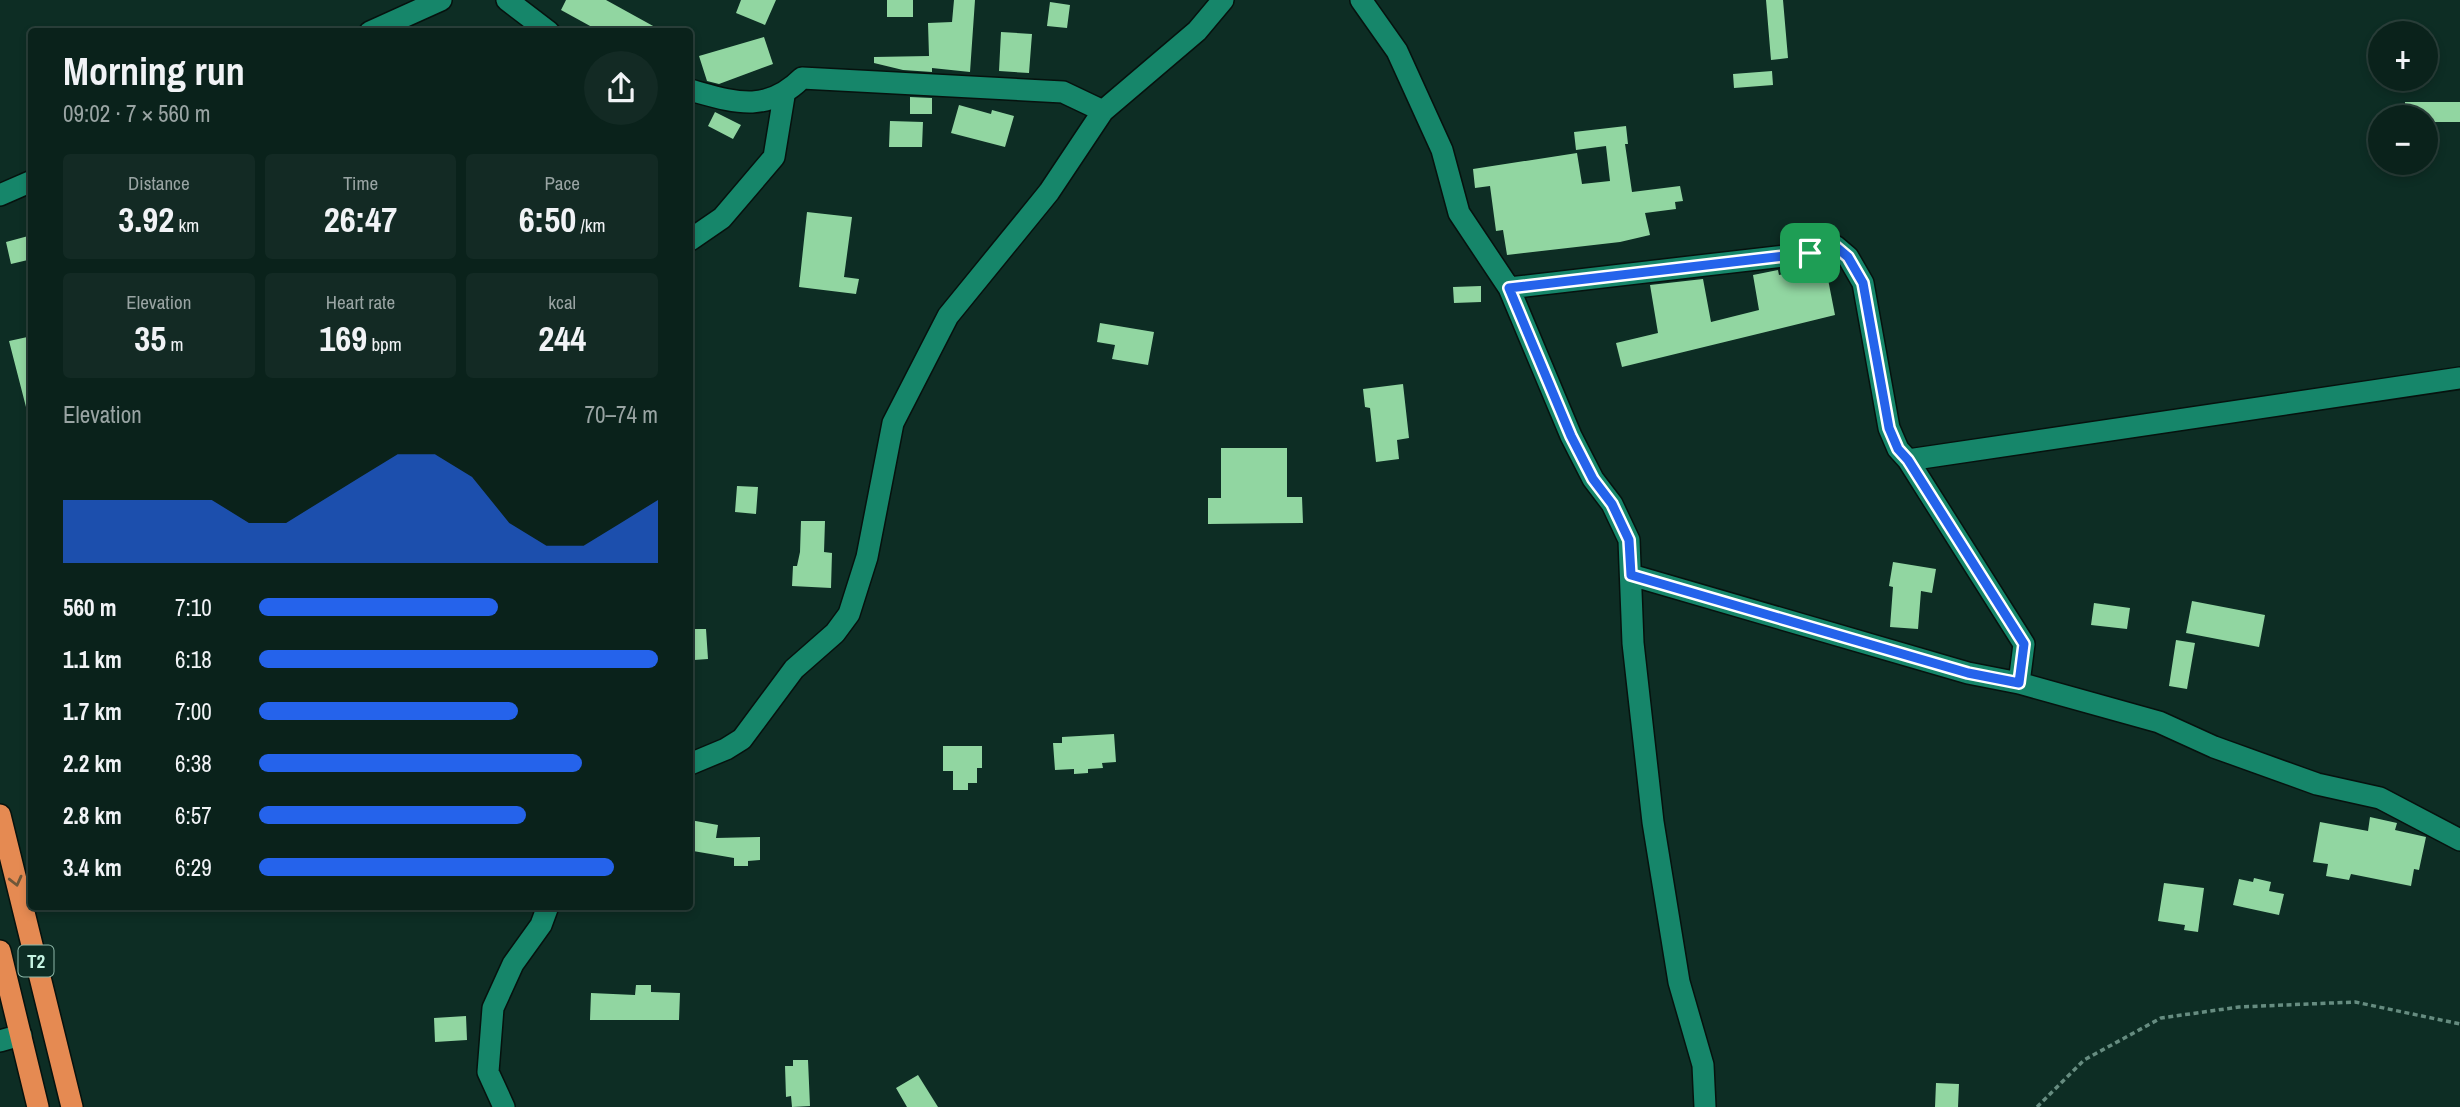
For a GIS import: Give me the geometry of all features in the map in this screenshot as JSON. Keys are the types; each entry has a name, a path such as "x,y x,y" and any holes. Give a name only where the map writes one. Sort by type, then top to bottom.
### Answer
{"highway":[{"name":"T2","path":"0,815 72,1107"},
{"name":"T2","path":"0,951 10,1038 38,1107"}],"street":[{"path":"379,28 441,0"},
{"path":"507,0 544,28"},
{"path":"693,763 742,739 794,669 835,633 849,614 867,557 893,423 948,316 1049,192 1103,111 1197,31 1223,0"},
{"path":"1361,0 1397,51 1441,150 1459,213 1509,288 1571,436 1593,479 1612,504 1629,540 1633,643 1653,822 1679,982 1703,1065 1705,1107"},
{"path":"693,91 730,102 760,101 784,96 802,78 1063,92 1103,111"},
{"path":"693,238 722,218 774,157 784,96"},
{"path":"0,195 28,183"},
{"path":"1509,288 1810,253 1835,246 1848,257 1863,283 1889,428 1898,449 1908,460 2024,644 2019,683"},
{"path":"1908,460 2460,378"},
{"path":"1631,575 1968,673 2019,683 2159,722 2214,747 2317,784 2380,799 2460,840"},
{"path":"504,1107 488,1072 493,1008 513,964 541,925 547,910"}],"path":[{"path":"2037,1107 2084,1060 2161,1018 2239,1007 2355,1002 2460,1024"}],"building":[{"path":"566,0 606,0 657,28 594,28 561,10"},
{"path":"741,0 776,0 765,25 736,13"},
{"path":"887,0 913,0 913,17 887,17"},
{"path":"954,0 975,0 970,72 932,68 932,72 903,70 874,63 874,57 929,56 928,23 952,22"},
{"path":"1766,0 1783,0 1788,58 1771,60"},
{"path":"1050,2 1070,5 1067,28 1047,26"},
{"path":"1001,32 1032,34 1029,73 999,71"},
{"path":"764,37 773,64 719,84 707,81 699,56"},
{"path":"1772,71 1773,85 1734,88 1733,74"},
{"path":"910,97 932,98 932,114 910,114"},
{"path":"2405,102 2460,102 2460,122 2438,122 2438,105 2405,105"},
{"path":"959,105 991,114 992,110 1014,116 1005,147 951,133"},
{"path":"715,112 741,125 733,139 708,126"},
{"path":"890,121 923,122 922,147 889,147"},
{"path":"1626,126 1628,144 1625,144 1632,192 1680,186 1683,201 1675,202 1676,209 1645,213 1650,235 1620,242 1507,255 1503,230 1496,231 1490,186 1475,188 1473,169 1577,153 1582,184 1610,181 1606,146 1576,150 1574,132"},
{"path":"807,212 852,217 844,277 859,279 856,294 799,287"},
{"path":"28,236 28,260 11,264 6,242"},
{"path":"1825,264 1835,315 1622,367 1616,343 1658,333 1650,285 1703,279 1711,322 1759,310 1753,275 1778,270 1779,275"},
{"path":"1481,286 1481,302 1454,303 1453,287"},
{"path":"1100,323 1154,332 1148,365 1112,359 1115,345 1097,342"},
{"path":"28,337 28,407 26,407 9,341"},
{"path":"1403,384 1409,438 1397,440 1399,459 1376,462 1370,408 1365,407 1363,389"},
{"path":"1221,448 1287,448 1287,497 1302,497 1303,523 1208,524 1208,498 1221,498"},
{"path":"737,486 758,487 756,514 735,512"},
{"path":"801,521 825,521 824,552 832,553 831,588 792,586 793,566 797,566 800,552"},
{"path":"1893,562 1936,569 1932,593 1921,591 1918,629 1890,627 1893,587 1889,586"},
{"path":"2192,601 2265,615 2259,647 2186,633"},
{"path":"2094,603 2130,608 2127,629 2091,625"},
{"path":"693,629 706,629 708,659 694,660"},
{"path":"2176,640 2195,643 2187,689 2169,686"},
{"path":"1114,734 1116,762 1102,763 1103,768 1088,769 1088,773 1074,774 1074,769 1055,770 1053,743 1062,743 1062,737"},
{"path":"943,746 982,746 982,768 977,768 977,783 968,783 968,790 953,790 953,771 943,771"},
{"path":"2370,817 2397,823 2395,830 2426,837 2419,870 2414,869 2411,886 2351,874 2349,880 2326,876 2328,864 2313,862 2320,822 2368,831"},
{"path":"693,821 718,825 716,838 760,837 760,860 748,861 748,866 734,866 734,858 693,851"},
{"path":"2254,878 2271,882 2269,891 2284,894 2279,915 2233,905 2239,879 2253,882"},
{"path":"2164,883 2204,888 2198,932 2184,930 2185,925 2158,921"},
{"path":"636,985 651,985 651,992 680,993 679,1020 590,1020 591,993 635,995"},
{"path":"466,1016 467,1040 435,1042 434,1018"},
{"path":"793,1060 808,1060 810,1106 792,1107 791,1096 786,1097 785,1066 793,1066"},
{"path":"918,1075 938,1107 907,1107 896,1088"},
{"path":"1936,1083 1959,1084 1958,1107 1935,1107"}],"route":[{"path":"1835,246 1857,269 1863,283 1889,428 1898,449 1908,460 2024,644 2019,683 1968,673 1631,575 1629,540 1612,504 1593,479 1571,436 1509,288 1740,259 1810,253 1835,246"}]}
